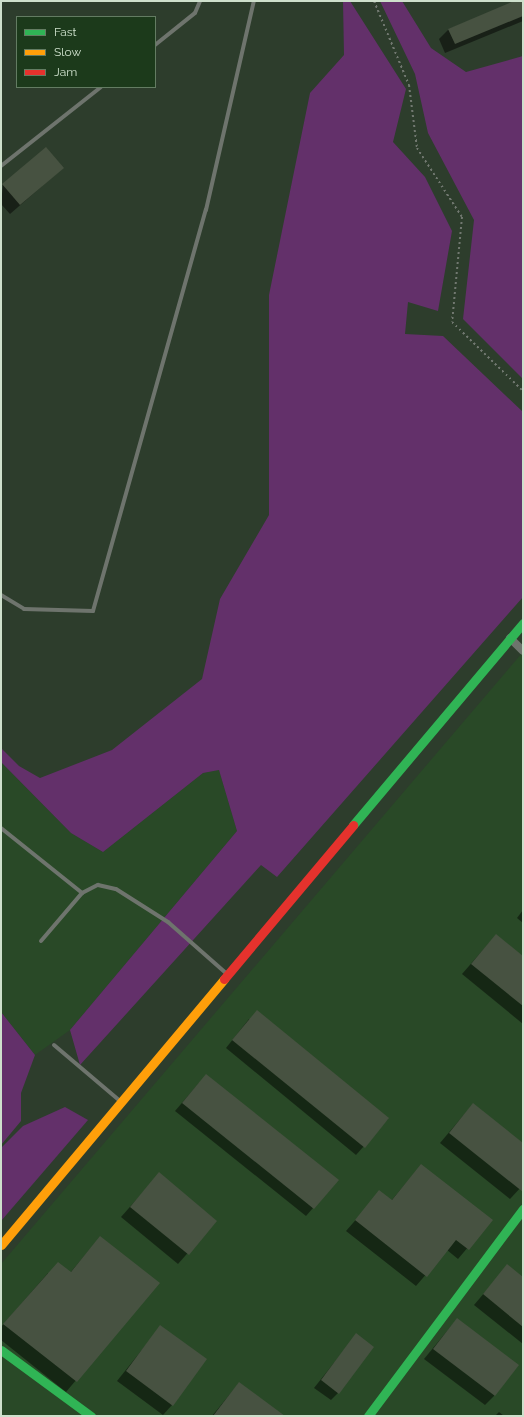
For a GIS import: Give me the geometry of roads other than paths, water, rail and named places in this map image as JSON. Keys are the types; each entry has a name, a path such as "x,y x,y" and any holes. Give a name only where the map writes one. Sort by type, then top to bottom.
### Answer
{"main road":[{"path":"1,1245 523,623"},
{"path":"368,1416 523,1209"},
{"path":"1,1350 91,1416"}],"street":[{"path":"510,638 523,651"}],"lane":[{"path":"156,44 195,13 200,1"},
{"path":"1,596 24,609 93,611 206,210 254,1"},
{"path":"1,166 100,88"},
{"path":"1,828 82,894"},
{"path":"41,941 82,894 98,886 116,889 168,922 227,975"},
{"path":"54,1045 122,1102"}]}
